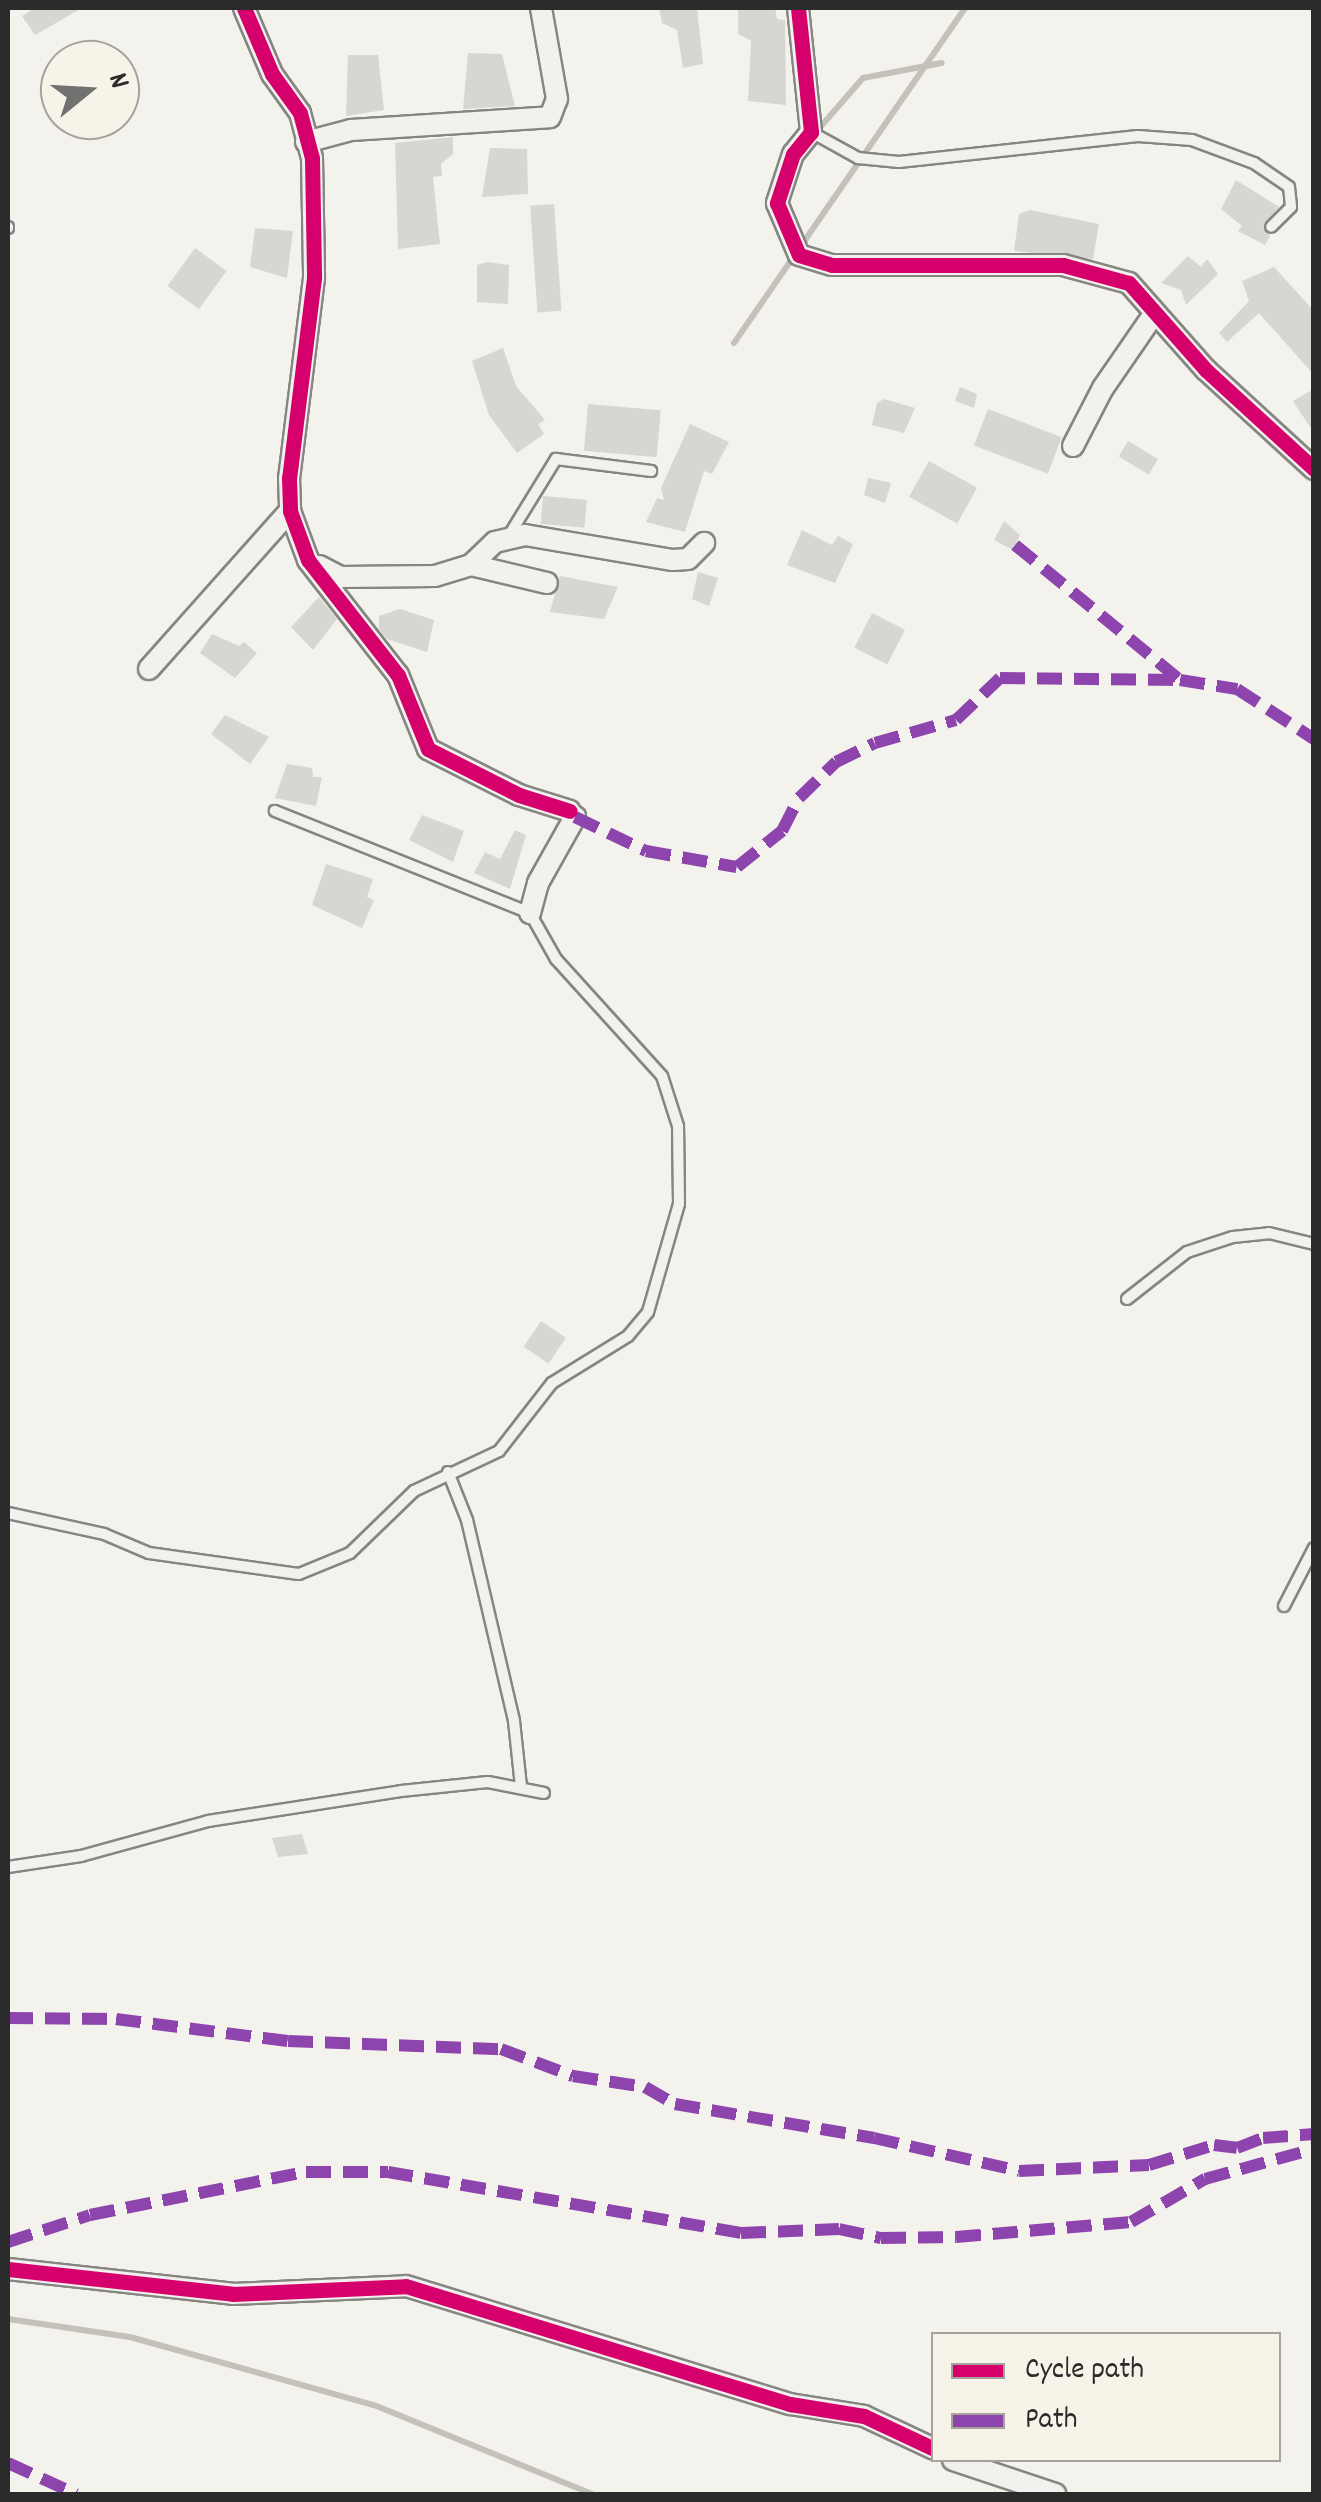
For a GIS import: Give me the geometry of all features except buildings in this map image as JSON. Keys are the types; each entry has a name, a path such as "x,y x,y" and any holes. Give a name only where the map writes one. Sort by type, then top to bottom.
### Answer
{"street":[{"path":"244,8 272,74 300,114 316,199 314,278 294,422 290,511 308,560 398,674 418,740 428,749 519,795 573,814 538,883 530,913"},
{"path":"306,142 351,130 550,118 556,99 541,8"},
{"path":"798,8 812,132 794,154 777,203 799,255 832,265 1063,265 1129,283 1154,314 1314,470"},
{"path":"1073,446 1102,388 1154,314"},
{"path":"150,669 290,511"},
{"path":"308,560 341,577 436,576 472,564 508,537 626,548 672,560 688,559 704,544"},
{"path":"472,564 547,583"},
{"path":"8,2269 233,2294 406,2286 790,2404 864,2416 931,2448"},
{"path":"959,2462 1056,2494"}],"lane":[{"path":"812,132 858,158 899,162 1154,135 1192,140 1254,163 1290,187 1290,207 1271,226"},
{"path":"508,537 556,459 651,471"},
{"path":"8,1513 104,1534 149,1553 299,1574 350,1553 414,1491 499,1451 552,1382 628,1336 648,1312 679,1204 678,1126 662,1076 556,959 530,913 275,811"},
{"path":"1128,1299 1187,1252 1233,1236 1269,1234 1314,1244"},
{"path":"448,1472 467,1520 514,1721 521,1786"},
{"path":"1284,1606 1314,1548"},
{"path":"8,1867 80,1856 208,1821 380,1794 488,1782 544,1792"}],"waterway":[{"path":"734,343 965,8"},
{"path":"822,125 863,78 942,63"},
{"path":"8,2319 130,2337 374,2405 592,2494"}],"marked path":[{"path":"1015,545 1180,680"},
{"path":"575,817 646,851 737,867 782,831 799,798 836,762 875,743 956,720 1000,678 1180,680 1237,689 1314,739"},
{"path":"8,2018 116,2019 288,2041 501,2049 573,2076 645,2087 675,2104 874,2138 1019,2171 1149,2165 1214,2145 1237,2148 1263,2138 1314,2134"},
{"path":"8,2242 90,2215 306,2172 388,2172 741,2233 839,2229 881,2238 956,2237 1131,2222 1205,2179 1314,2149"},
{"path":"8,2463 76,2494"}],"cycle path":[{"path":"244,8 272,74 300,113 312,158 314,278 289,478 290,511 308,560 398,675 428,749 519,795 570,811"},
{"path":"798,8 811,132 793,154 777,203 799,255 832,265 1063,265 1129,283 1206,370 1314,469"},
{"path":"8,2269 233,2294 406,2286 790,2404 864,2416 931,2448"}]}
